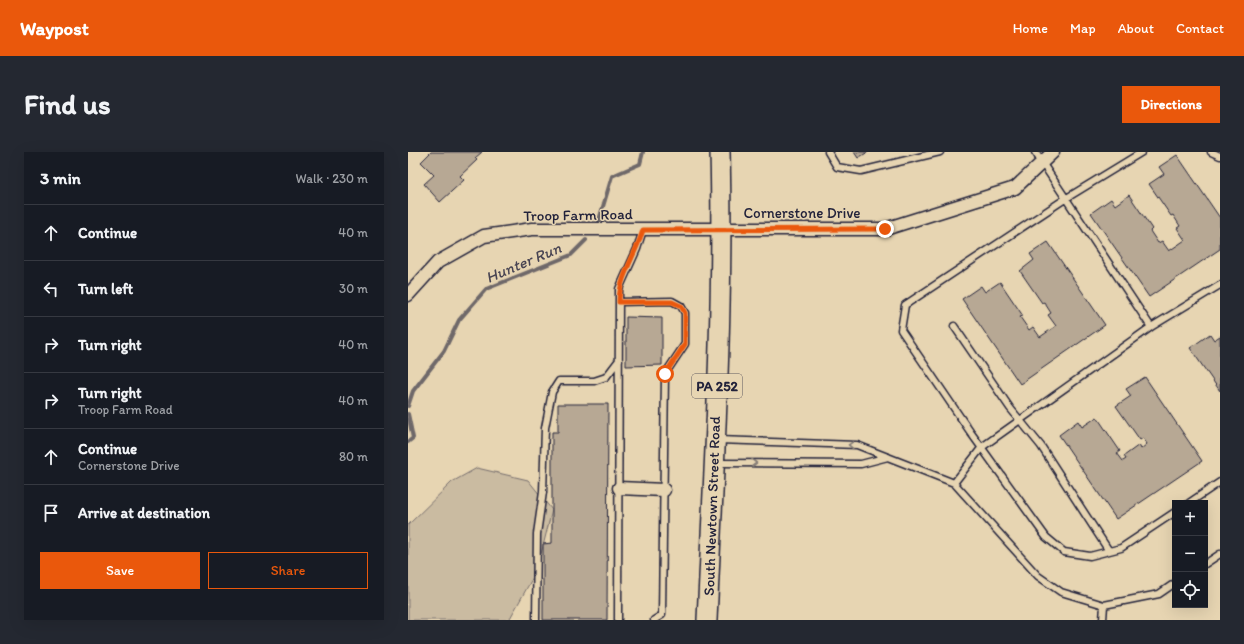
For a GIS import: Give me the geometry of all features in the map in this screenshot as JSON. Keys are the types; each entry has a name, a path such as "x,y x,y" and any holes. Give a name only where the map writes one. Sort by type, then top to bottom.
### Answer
{"main road":[{"name":"South Newtown Street Road","path":"707,620 716,440 722,229 720,152"}],"street":[{"name":"Cornerstone Drive","path":"722,229 885,229 1015,188 1053,152"},
{"name":"Troop Farm Road","path":"408,296 438,262 484,236 532,229 722,229"},
{"path":"619,488 664,490"}],"lane":[{"path":"828,152 837,167 861,171 940,152"},
{"path":"1034,152 1152,327"},
{"path":"1142,152 1065,199 905,305 901,330 1046,537 1064,552 1090,556 1121,548 1172,514"},
{"path":"1211,152 1220,156"},
{"path":"618,620 619,289 637,249 643,230"},
{"path":"954,483 982,447 1152,327 1220,284"},
{"path":"619,302 672,302 681,306 685,313 685,344 665,374 662,614 654,620"},
{"path":"954,326 1041,446 1108,551"},
{"path":"536,620 537,534 543,492 545,428 552,392 559,381 594,381 606,377 619,360"},
{"path":"716,440 857,445 954,483 1038,576 1061,592 1104,605 1159,594 1172,586"},
{"path":"714,463 861,464 888,457"},
{"path":"1193,500 1220,482"},
{"path":"1208,562 1220,554"},
{"path":"1104,605 1104,620"}],"shaded area":[{"path":"477,468 528,480 552,510 537,570 509,620 408,620 408,525 452,482"}],"building":[{"path":"431,152 482,152 475,158 477,160 460,176 464,180 440,202 424,184 434,175 421,162"},
{"path":"854,152 868,152 858,158"},
{"path":"1177,155 1220,218 1220,249 1149,297 1091,213 1111,199 1115,205 1129,195 1152,229 1150,231 1158,243 1162,241 1169,251 1185,240 1177,228 1180,226 1173,215 1171,216 1149,184 1164,174 1159,167"},
{"path":"1048,242 1105,325 1020,384 962,299 981,286 985,292 1000,282 1023,316 1020,317 1029,330 1033,327 1040,337 1056,326 1048,315 1051,313 1044,302 1042,303 1020,271 1034,260 1030,254"},
{"path":"626,317 662,318 662,365 626,366"},
{"path":"1210,334 1214,340 1220,336 1220,391 1190,348"},
{"path":"1145,377 1202,461 1116,519 1059,435 1078,421 1082,427 1097,417 1120,451 1117,453 1123,461 1126,459 1124,456 1139,445 1141,449 1147,444 1143,438 1140,440 1116,406 1131,396 1126,389"},
{"path":"558,404 608,404 607,620 543,620 543,544 552,543 552,432 558,432"}],"waterway":[{"name":"Hunter Run","path":"597,227 612,176 640,164 643,152"},
{"name":"Hunter Run","path":"408,406 413,391 444,351 459,320 486,289 571,255 586,240"},
{"name":"Hunter Run","path":"408,414 413,438 408,442"}],"route":[{"path":"665,374 685,344 685,313 681,306 672,302 619,302 619,289 637,249 643,230 885,229"}]}
